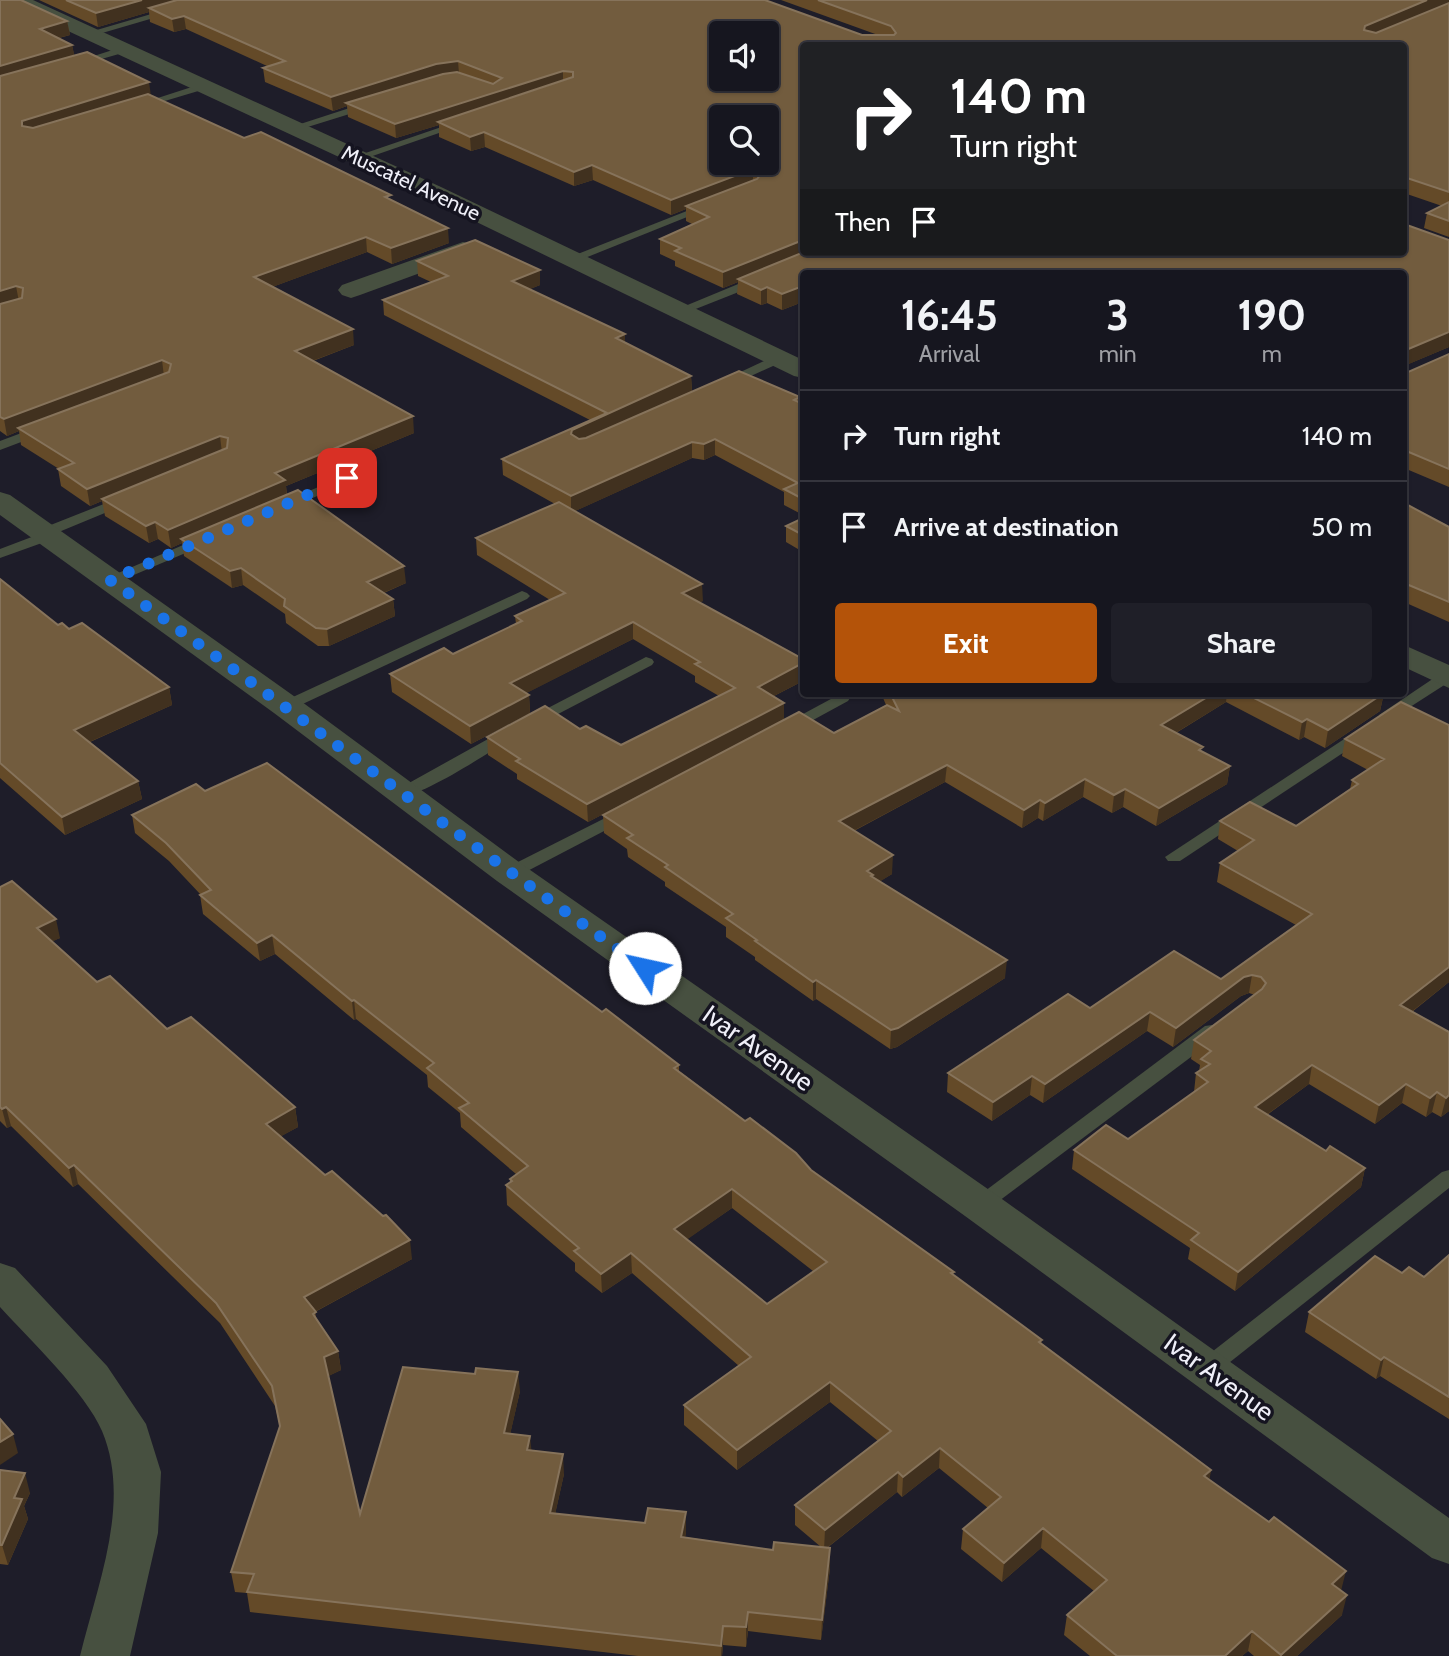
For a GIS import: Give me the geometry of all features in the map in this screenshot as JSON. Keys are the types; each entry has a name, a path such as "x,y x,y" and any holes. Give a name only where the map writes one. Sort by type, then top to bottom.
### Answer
{"street":[{"name":"Muscatel Avenue","path":"17,0 201,88 294,128 513,230 800,368"},
{"path":"351,290 513,230"},
{"name":"Ivar Avenue","path":"0,501 286,706 510,873 980,1205 1449,1544"},
{"path":"1407,657 1447,677"},
{"path":"0,1279 97,1387 123,1424 138,1472 134,1533 105,1656"}],"lane":[{"path":"88,34 210,0"},
{"path":"61,68 122,50"},
{"path":"124,110 201,88"},
{"path":"294,128 381,101"},
{"path":"357,158 476,119"},
{"path":"571,259 713,204"},
{"path":"679,311 779,272"},
{"path":"716,387 779,358"},
{"path":"0,446 51,426"},
{"path":"272,510 371,468"},
{"path":"0,554 141,493"},
{"path":"110,580 222,532"},
{"path":"286,706 522,596"},
{"path":"400,793 452,768 490,743 646,662"},
{"path":"1174,857 1447,677"},
{"path":"769,737 842,698"},
{"path":"510,873 633,808"},
{"path":"980,1205 1228,1018"},
{"path":"1207,1368 1449,1177"}],"building":[{"path":"0,0 21,0 67,21 40,29 72,45 0,66"},
{"path":"66,0 142,0 96,13"},
{"path":"177,0 765,0 862,35 894,35 896,33 891,26 818,0 1427,0 1365,26 1364,30 1376,33 1449,3 1449,192 1407,178 1407,42 800,42 800,241 723,272 675,251 681,248 660,239 709,217 686,206 757,179 760,175 779,175 779,105 709,105 709,175 737,175 671,200 592,165 574,172 484,132 470,137 438,122 573,77 573,72 563,71 395,124 346,103 443,74 457,72 493,84 502,78 458,61 436,64 331,97 263,68 285,61 184,16 172,19 149,8"},
{"path":"87,52 149,82 22,121 22,126 33,128 148,94 244,138 261,132 391,195 385,197 448,228 391,248 366,237 254,277 353,329 295,351 413,416 275,473 285,480 168,530 155,522 146,526 102,499 227,448 228,438 220,436 87,489 58,469 74,463 18,428 169,372 171,364 162,360 4,419 0,417 0,304 22,298 23,288 16,286 0,291 0,76"},
{"path":"1449,202 1449,221 1427,213"},
{"path":"1407,225 1449,240 1449,332 1407,350 1407,270 800,270 800,287 782,294 767,287 761,290 738,279 800,254 800,256 1407,256"},
{"path":"475,240 540,270 512,281 625,334 616,338 691,376 572,430 571,434 579,439 739,371 800,397 794,400 800,403 800,497 784,489 798,483 715,439 704,444 692,442 571,496 502,459 607,413 383,300 448,276 417,261"},
{"path":"1449,354 1449,469 1407,451 1407,373"},
{"path":"298,490 404,566 367,582 393,599 327,629 316,628 284,606 285,599 241,568 230,571 181,539"},
{"path":"559,502 702,584 682,593 800,657 800,665 758,687 784,703 587,804 516,761 520,759 487,737 545,706 580,729 586,726 621,745 735,688 695,664 700,662 633,622 510,683 529,695 470,726 390,674 444,648 453,654 522,621 515,616 565,593 476,538"},
{"path":"1407,505 1449,527 1449,602 1407,584"},
{"path":"800,519 800,533 786,526"},
{"path":"0,579 58,625 62,623 69,629 82,623 169,687 74,730 138,781 62,817 0,763"},
{"path":"892,697 1207,697 1161,725 1203,747 1199,750 1230,766 1159,808 1125,789 1114,795 1085,779 1045,803 1040,800 1024,810 947,765 839,821 893,855 867,871 873,875 871,876 1007,960 891,1030 816,980 813,982 755,941 757,940 726,918 733,914 665,867 668,865 627,838 633,835 603,815 799,712 834,733 887,705 899,711"},
{"path":"1252,697 1378,697 1328,730 1307,719 1302,722"},
{"path":"1401,702 1449,725 1449,967 1400,1005 1449,1032 1449,1095 1446,1098 1437,1092 1430,1098 1406,1084 1379,1105 1312,1065 1255,1107 1326,1151 1330,1146 1365,1168 1238,1272 1191,1240 1199,1233 1074,1150 1106,1125 1128,1139 1208,1082 1196,1073 1210,1064 1201,1059 1211,1051 1194,1040 1262,989 1266,983 1261,977 1244,977 1176,1028 1150,1012 1045,1084 1032,1076 993,1102 948,1073 1068,994 1090,1008 1174,951 1221,979 1312,914 1220,863 1254,840 1220,821 1250,802 1296,826 1358,784 1352,780 1384,759 1345,739"},
{"path":"267,763 602,1012 606,1009 679,1065 674,1068 745,1121 750,1118 796,1153 811,1170 954,1272 951,1273 1042,1340 1039,1342 1211,1470 1204,1476 1269,1522 1274,1517 1346,1571 1332,1584 1347,1595 1281,1655 1252,1631 1225,1656 1117,1656 1067,1615 1107,1580 1043,1528 1004,1563 963,1529 1001,1497 940,1448 903,1477 898,1472 825,1530 795,1505 891,1431 830,1382 737,1450 684,1405 751,1357 631,1253 601,1274 574,1251 579,1248 506,1185 528,1166 459,1108 469,1103 427,1068 434,1063 352,1001 272,935 257,943 200,895 211,890 166,843 132,815 196,784 205,791","holes":["732,1189 827,1262 767,1304 674,1229"]},
{"path":"12,881 56,919 37,928 97,982 110,976 167,1029 191,1017 295,1107 266,1124 325,1175 332,1171 383,1216 386,1215 410,1240 304,1297 316,1312 313,1314 338,1351 324,1357 360,1514 403,1367 475,1374 476,1368 518,1372 504,1433 530,1436 527,1450 563,1454 550,1513 645,1523 648,1508 686,1512 681,1537 773,1550 774,1542 830,1548 822,1620 748,1612 746,1627 723,1626 721,1646 247,1592 254,1574 231,1572 280,1426 272,1386 216,1303 74,1165 69,1168 6,1107 0,1107 0,887"},
{"path":"1449,1255 1449,1397 1384,1357 1381,1360 1309,1312 1375,1256 1402,1273 1409,1267 1424,1277"},
{"path":"0,1419 13,1434 0,1442"},
{"path":"0,1470 25,1473 14,1498 22,1499 2,1545 0,1545"}],"route":[{"path":"347,478 110,580 286,706 510,873 645,968"}]}
